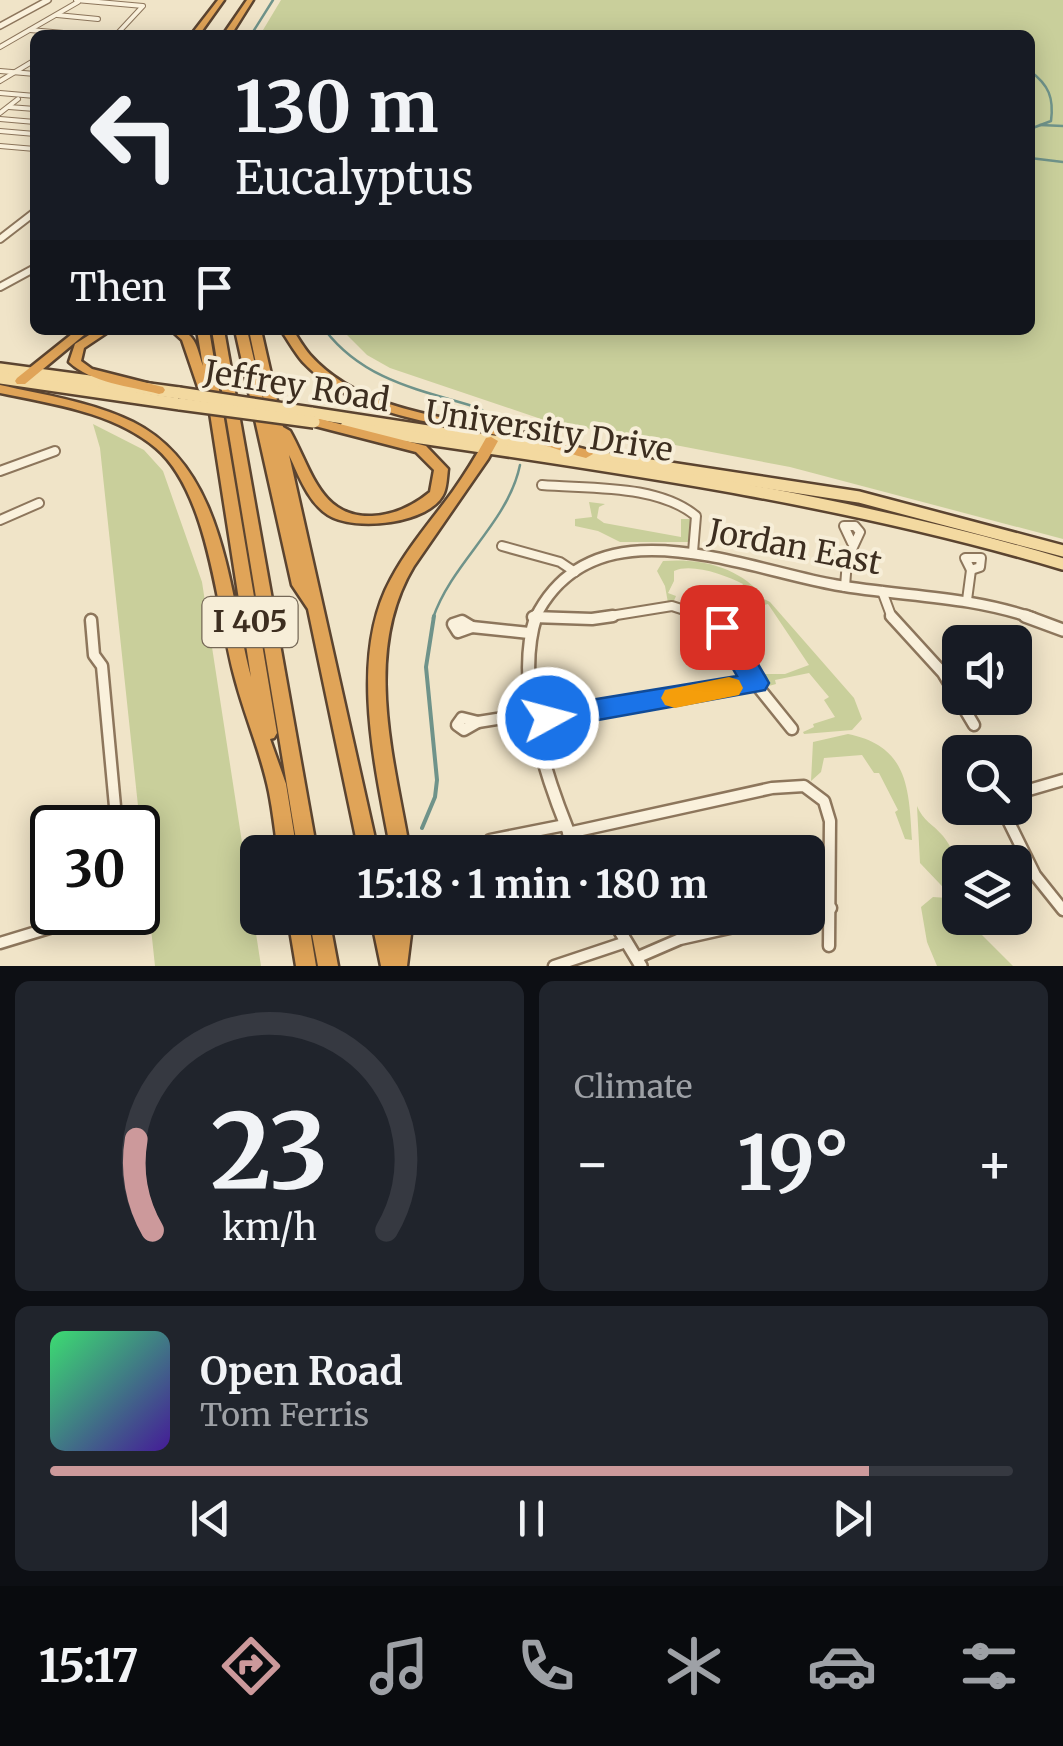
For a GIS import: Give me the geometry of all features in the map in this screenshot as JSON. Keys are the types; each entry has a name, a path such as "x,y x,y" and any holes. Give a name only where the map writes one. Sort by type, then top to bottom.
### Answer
{"highway":[{"path":"199,30 221,0"},
{"path":"209,30 230,0"},
{"path":"230,30 250,0"},
{"path":"226,30 232,25"},
{"path":"26,377 78,335"},
{"path":"97,335 79,346 75,362 88,372 160,390"},
{"path":"184,335 218,424"},
{"name":"I 405","path":"204,335 285,835"},
{"path":"219,335 305,835"},
{"path":"242,335 300,585 318,614"},
{"name":"I 405","path":"256,335 364,835"},
{"path":"290,335 310,364 361,398 586,454"},
{"path":"0,389 110,416 146,434 180,463 213,552 238,660 278,790"},
{"path":"275,415 322,504 337,512 357,518 388,518 416,510 437,494 441,470 428,453 315,419"},
{"path":"398,835 377,674 381,627 398,580 489,445"},
{"path":"301,935 306,966"},
{"path":"322,935 328,966"},
{"path":"386,935 394,966"},
{"path":"394,966 400,935"}],"main road":[{"name":"Jeffrey Road","path":"0,369 26,377"},
{"name":"University Drive","path":"26,377 489,445 846,507 1063,564"},
{"name":"Jeffrey Road","path":"0,378 160,390 180,399 315,419"},
{"path":"489,445 586,454"},
{"name":"University Drive","path":"586,454 859,498 1063,551"}],"street":[{"path":"0,26 48,0"},
{"path":"0,47 80,0 143,6 121,30"},
{"path":"56,15 98,18"},
{"path":"0,81 30,63"},
{"path":"0,71 30,74"},
{"path":"0,95 30,96"},
{"path":"0,95 18,100 1,118 30,121"},
{"path":"9,107 30,109"},
{"path":"0,131 30,134"},
{"path":"0,146 30,149"},
{"path":"0,238 30,216"},
{"path":"0,287 30,271"},
{"path":"1,470 55,452"},
{"path":"542,484 643,496 688,507 696,516 693,552"},
{"path":"0,520 39,502"},
{"path":"845,587 852,543"},
{"path":"502,546 560,562 576,572 553,588 534,617 526,670 535,716 570,835"},
{"name":"Jordan East","path":"576,572 619,554 651,550 693,552 845,587 967,600 1063,630"},
{"path":"967,600 971,570"},
{"path":"882,591 894,623 943,673 974,725"},
{"path":"534,617 592,619 656,607 687,607 722,627 755,683 792,729"},
{"path":"90,620 94,656 102,666 115,805"},
{"path":"472,627 529,633"},
{"path":"478,722 755,683"},
{"path":"1032,789 1063,780"},
{"path":"525,835 772,788 804,786 814,790 828,811 829,946"},
{"path":"1010,825 1032,872 1047,896 1063,910"},
{"path":"825,909 831,908"},
{"path":"0,943 30,934"},
{"path":"622,935 638,962 680,939 698,935"},
{"path":"554,966 626,942"}],"green space":[{"path":"281,0 1063,0 1063,539 790,467 544,420 390,368 367,355 347,335 1035,335 1035,30 263,30"},
{"path":"93,424 144,450 163,471 202,582 241,835 240,935 256,935 261,966 155,966 152,935 160,935 160,805 138,805 100,448"},
{"path":"589,502 605,504 599,507 597,518 604,523 681,537 681,519 690,519 691,542 620,542 575,526 575,519 592,517"},
{"path":"663,561 716,566 740,576 760,593 726,612 743,584 690,568 674,571 668,593 676,596 673,603 668,603 657,571"},
{"path":"760,597 770,602 854,698 862,719 852,730 804,734 813,724 835,717 824,700 829,697 809,673 775,680 776,684 765,687 759,674 785,674 809,665 768,604 729,613"},
{"path":"848,734 883,748 894,759 906,787 912,840 905,839 895,812 898,810 879,773 874,773 862,755 824,758 821,772 811,781 813,742"},
{"path":"917,806 949,845 942,845 942,886 920,863"},
{"path":"933,897 942,898 942,935 982,935 1013,966 937,966 927,942 921,907"}],"waterway":[{"path":"254,30 273,0"},
{"path":"1035,75 1051,99 1051,121 1040,125"},
{"path":"1035,127 1040,125"},
{"path":"1040,125 1063,126"},
{"path":"1035,159 1063,162"},
{"path":"329,335 357,361 376,372 415,389 479,408 492,417"},
{"path":"433,618 453,579 504,506 520,465"},
{"path":"422,828 435,797 437,780 426,667 434,616"}],"slow traffic":[{"path":"675,698 729,688"}],"route":[{"path":"548,718 755,683 722,627"}]}
